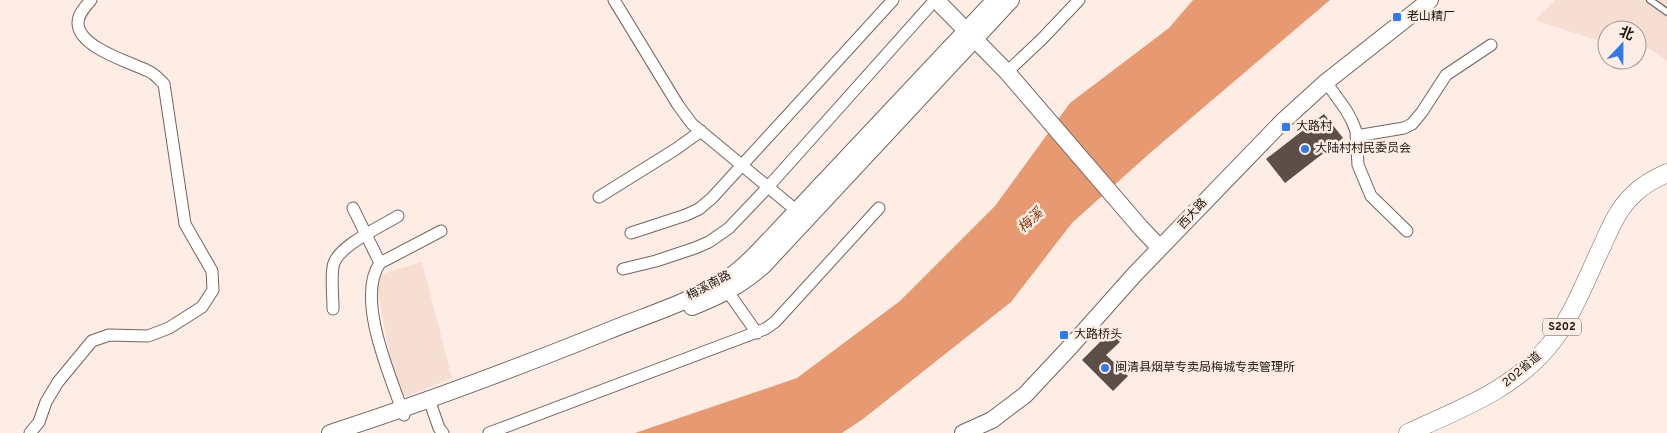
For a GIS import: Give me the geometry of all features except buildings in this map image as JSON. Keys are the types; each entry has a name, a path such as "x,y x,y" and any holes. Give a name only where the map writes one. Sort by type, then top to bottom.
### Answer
{"main road":[{"path":"936,0 1007,72 1160,248"},
{"name":"梅溪南路","path":"330,433 403,413 432,408 533,371 728,292 741,284 763,266 971,35 995,0"},
{"name":"梅溪南路","path":"350,433 702,292 731,276 971,35 1011,0"},
{"name":"西大路","path":"963,433 992,420 1025,395 1246,157 1326,82 1430,0"},
{"name":"202省道","path":"1408,433 1491,394 1521,374 1534,362 1566,322 1620,210 1636,191 1667,172"}],"street":[{"path":"30,433 39,422 46,402 58,382 92,342 110,335 148,336 169,328 202,307 213,290 212,271 185,224 164,84 148,70 120,60 92,45 80,32 78,23 82,11 91,0"},
{"path":"614,0 678,105 692,124 796,211"},
{"path":"631,233 699,209 893,0"},
{"path":"623,268 674,256 709,242 729,228 936,0"},
{"path":"1007,72 1079,0"},
{"path":"1356,136 1404,128 1412,124 1446,75 1491,45"},
{"path":"1326,82 1352,121 1356,136 1358,165 1368,191 1407,231"},
{"path":"599,197 676,149 701,131"},
{"path":"353,208 380,263"},
{"path":"489,433 757,333 775,322 879,208"},
{"path":"333,309 333,266 335,260 345,249 398,216"},
{"path":"403,413 383,358 375,324 372,277 380,263 441,231"},
{"path":"728,292 757,333"},
{"path":"432,408 439,428 443,433"}],"lane":[{"path":"1650,0 1667,12"}],"shaded area":[{"path":"1555,0 1667,0 1667,61 1647,47 1647,20 1597,20 1597,40 1535,20"},
{"path":"422,262 452,378 405,397 400,389 392,366 375,276"}],"water":[{"name":"梅溪","path":"1193,0 1330,0 1150,153 1072,223 1011,302 863,419 842,433 635,433 797,378 900,301 995,206 1070,103 1169,28"}],"place":[{"name":"老山精厂","path":"1397,17"},
{"name":"大路村","path":"1286,127"},
{"name":"大陆村村民委员会","path":"1305,149"},
{"name":"大路桥头","path":"1064,335"},
{"name":"闽清县烟草专卖局梅城专卖管理所","path":"1105,368"}]}
